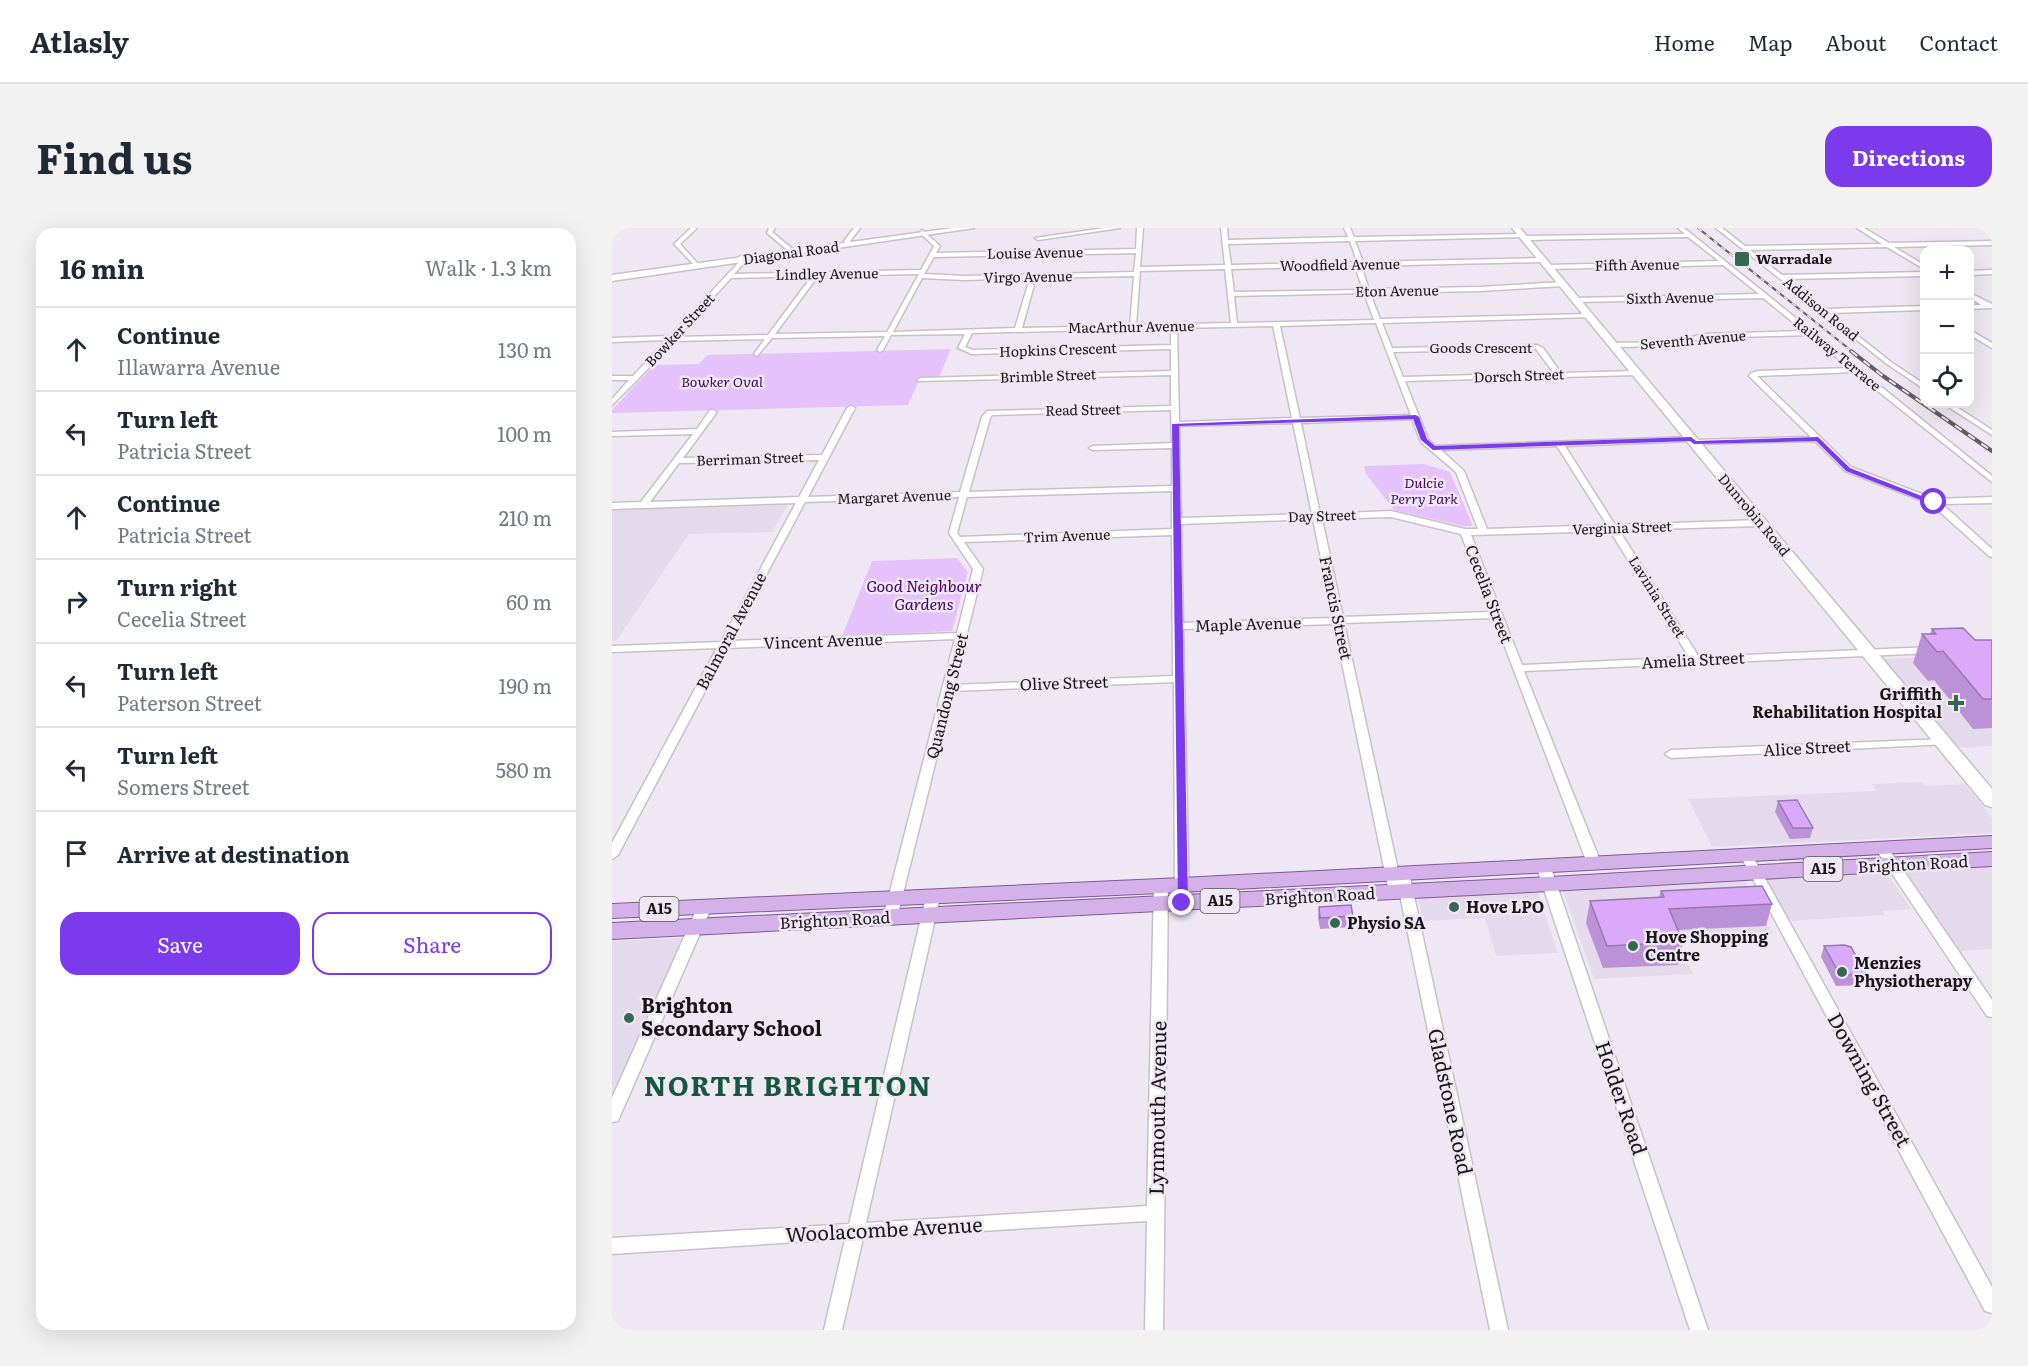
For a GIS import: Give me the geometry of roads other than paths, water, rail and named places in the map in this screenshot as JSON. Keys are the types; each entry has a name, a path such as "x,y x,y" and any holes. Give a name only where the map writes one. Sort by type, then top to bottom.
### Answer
{"main road":[{"name":"Brighton Road","path":"612,911 701,916 1399,883 1886,856 1992,842"},
{"name":"Brighton Road","path":"1886,856 1992,859"},
{"name":"Brighton Road","path":"1546,875 1594,862 1750,864"},
{"name":"Brighton Road","path":"612,931 701,916"}],"street":[{"path":"612,231 616,228"},
{"path":"694,228 677,244 696,265"},
{"path":"772,228 769,232 792,251"},
{"path":"848,244 857,228"},
{"name":"Diagonal Road","path":"612,276 970,228"},
{"path":"1033,253 1040,228"},
{"path":"1038,238 1117,228"},
{"path":"1133,327 1140,228"},
{"path":"1224,228 1234,325"},
{"name":"Cecelia Street","path":"1347,228 1361,261 1358,267 1424,440 1460,471 1484,532 1465,532 1594,862"},
{"name":"Railway Terrace","path":"1681,228 1992,480"},
{"name":"Addison Road","path":"1719,228 1783,277 1822,311 1920,384"},
{"path":"1860,228 1920,265"},
{"path":"880,350 932,255 936,243 924,233"},
{"path":"1225,242 1521,234 1690,235"},
{"name":"Dunrobin Road","path":"1521,234 1992,801"},
{"path":"1745,248 1992,243"},
{"name":"Louise Avenue","path":"932,255 1138,250"},
{"name":"Bowker Street","path":"612,403 730,276 742,258"},
{"name":"Fifth Avenue","path":"1546,264 1725,263"},
{"name":"Woodfield Avenue","path":"1136,272 1359,264 1546,264"},
{"name":"Virgo Avenue","path":"922,274 965,278 1136,272"},
{"path":"1974,273 1992,272"},
{"path":"757,354 816,274"},
{"name":"Lindley Avenue","path":"730,276 922,274"},
{"path":"1783,277 1920,274"},
{"path":"1018,330 1033,277"},
{"name":"Eton Avenue","path":"1231,294 1563,285"},
{"name":"Sixth Avenue","path":"1576,300 1764,296"},
{"path":"1974,297 1990,307"},
{"path":"1974,307 1990,307"},
{"path":"1822,311 1920,308"},
{"name":"MacArthur Avenue","path":"612,340 1590,316"},
{"name":"Francis Street","path":"1276,324 1338,620 1399,883"},
{"name":"Lynmouth Avenue","path":"1154,1330 1156,1213 1179,679 1174,326"},
{"name":"Hopkins Crescent","path":"969,332 961,348 972,352 1175,347"},
{"name":"Seventh Avenue","path":"1614,345 1673,344 1704,336 1809,333"},
{"path":"1974,335 1992,346"},
{"name":"Goods Crescent","path":"1390,350 1537,347 1541,349 1559,375"},
{"path":"1854,370 1753,374 1848,469 1934,502 1992,554"},
{"name":"Brimble Street","path":"921,380 1175,373"},
{"name":"Dorsch Street","path":"1401,380 1636,373"},
{"path":"612,378 636,378"},
{"name":"Balmoral Avenue","path":"612,855 851,408"},
{"name":"Read Street","path":"965,495 986,417 990,413 1175,408"},
{"path":"1954,408 1992,433"},
{"path":"644,505 713,412"},
{"path":"1176,424 1416,417"},
{"path":"612,434 699,431"},
{"path":"1433,448 1818,439"},
{"name":"Lavinia Street","path":"1560,444 1696,660"},
{"path":"1093,448 1176,445"},
{"name":"Berriman Street","path":"676,461 824,457"},
{"name":"Margaret Avenue","path":"612,506 1176,488"},
{"path":"957,540 953,533 965,495"},
{"path":"1934,502 1992,500"},
{"name":"Day Street","path":"1177,521 1391,514 1465,532"},
{"name":"Verginia Street","path":"1484,532 1760,523"},
{"name":"Trim Avenue","path":"957,540 1177,532"},
{"name":"Quandong Street","path":"893,908 978,569 957,540"},
{"name":"Maple Avenue","path":"1178,626 1498,615"},
{"name":"Vincent Avenue","path":"612,649 962,636"},
{"name":"Amelia Street","path":"1518,668 1945,649"},
{"name":"Olive Street","path":"950,688 1179,679"},
{"name":"Alice Street","path":"1671,754 1943,742"},
{"path":"1886,856 1992,1012"},
{"name":"Downing Street","path":"1750,864 1992,1305"},
{"name":"Holder Road","path":"1546,875 1699,1330"},
{"name":"Gladstone Road","path":"1399,883 1499,1330"},
{"path":"833,1330 931,906"},
{"path":"612,1116 701,916"},
{"name":"Woolacombe Avenue","path":"612,1246 1156,1213"}],"railway":[{"path":"1698,228 1853,352"},
{"path":"1851,351 1883,376 1992,451"}],"place":[{"name":"Warradale","path":"1742,259"},
{"name":"Griffith Rehabilitation Hospital","path":"1956,703"},
{"name":"Hove LPO","path":"1454,907"},
{"name":"Physio SA","path":"1335,923"},
{"name":"Hove Shopping Centre","path":"1633,946"},
{"name":"Menzies Physiotherapy","path":"1842,972"},
{"name":"Brighton Secondary School","path":"629,1018"}],"district":[{"name":"NORTH BRIGHTON","path":"788,1087"}],"park label":[{"name":"Bowker Oval","path":"722,382"},
{"name":"Dulcie Perry Park","path":"1424,492"},
{"name":"Good Neighbour Gardens","path":"924,595"}]}
